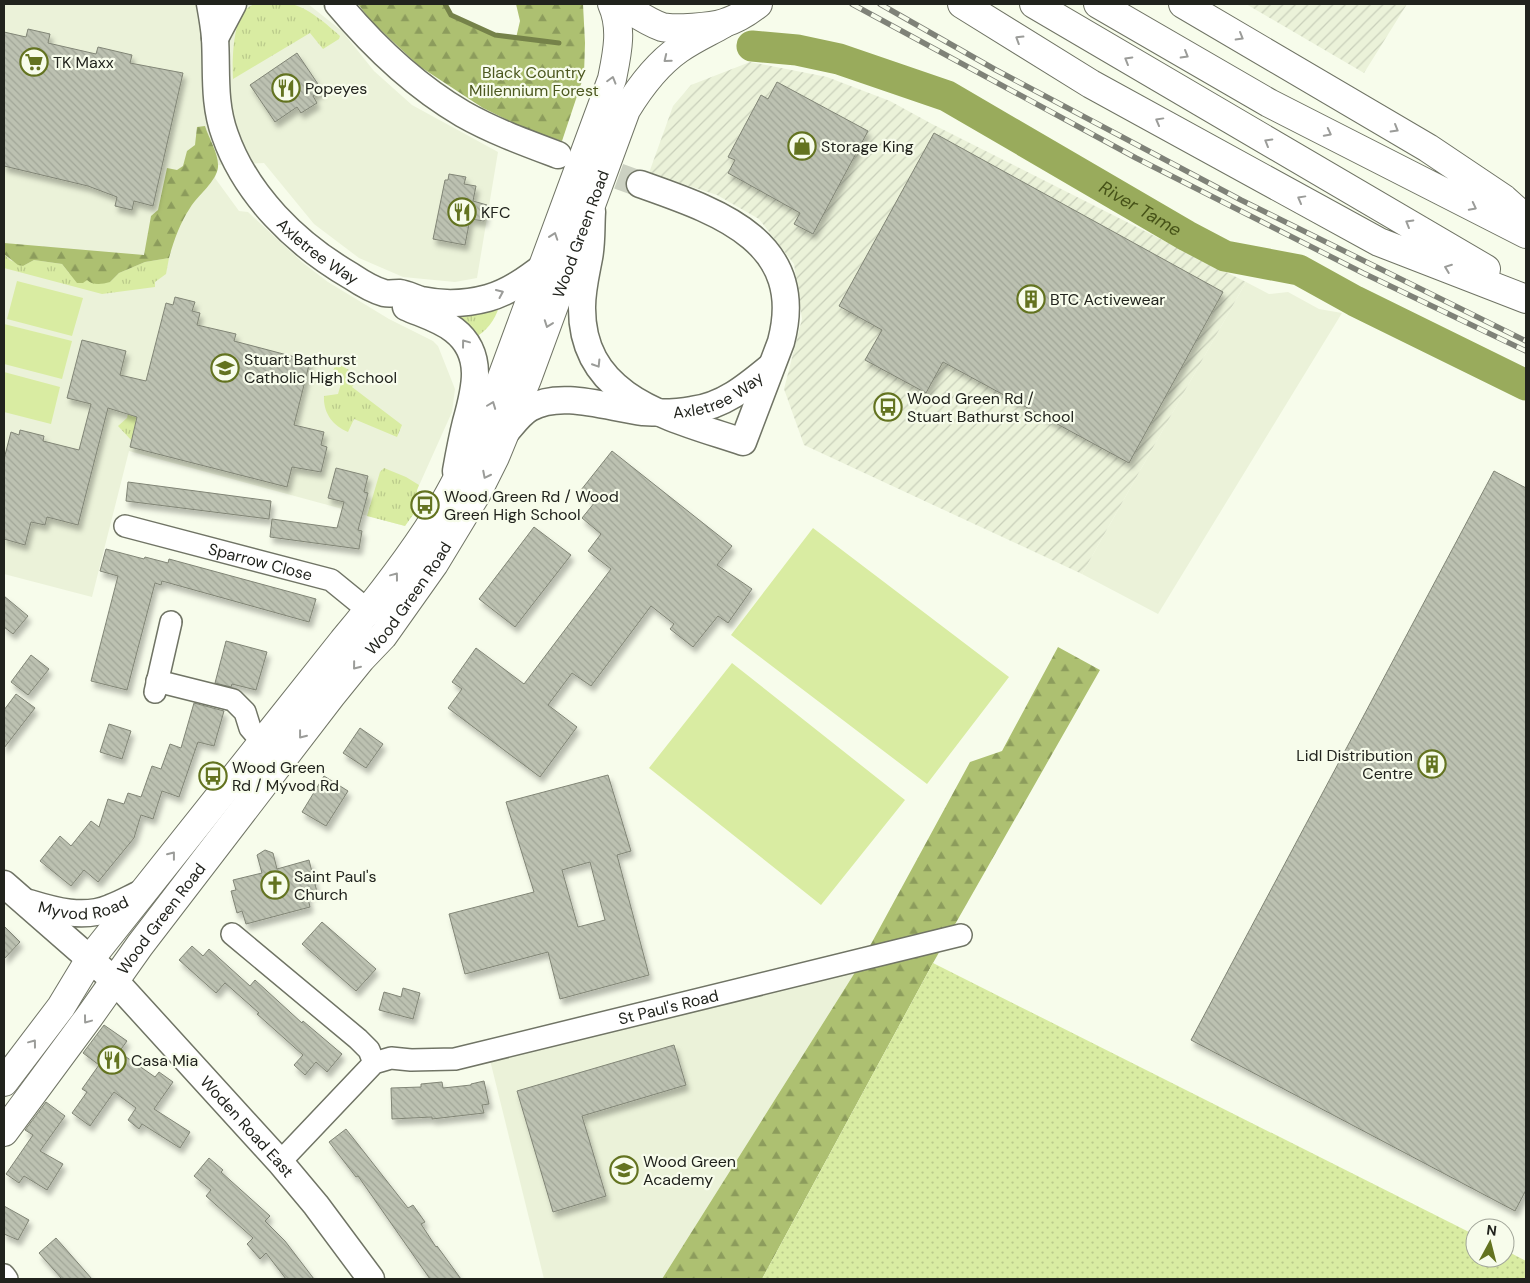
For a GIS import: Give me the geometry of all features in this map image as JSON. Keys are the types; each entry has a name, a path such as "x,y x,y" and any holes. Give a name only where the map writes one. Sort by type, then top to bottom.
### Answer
{"highway":[{"name":"Wood Green Road","path":"4,1082 61,1007 90,959 262,742 369,611 412,553 451,491 488,416 612,79 617,58 619,31 612,4"},
{"path":"621,4 640,16 664,27 688,28 723,24 745,14 758,4"},
{"path":"962,4 1091,84 1379,242 1526,298"},
{"path":"1034,4 1526,292"},
{"path":"1098,4 1268,103 1526,234"},
{"path":"1183,4 1428,148 1504,200 1526,219"},
{"name":"Wood Green Road","path":"4,1132 140,945 331,696 361,659 383,636 454,533 506,432 547,328 593,196 626,110 638,90 659,65 679,49 723,24"}],"street":[{"name":"Axletree Way","path":"210,4 214,38 214,74 220,119 233,155 247,179 274,214 312,251 390,298 455,330 470,349 475,366 476,386 451,491"},
{"name":"Axletree Way","path":"214,38 233,4"},
{"path":"338,6 386,56 414,81 445,103 500,132 558,155"},
{"name":"Axletree Way","path":"593,196 590,256 582,306 583,331 591,354 612,384 637,402 657,412 743,442 785,328 786,305 782,284 769,255 758,241 732,222 689,201 640,184"},
{"name":"Axletree Way","path":"390,298 399,293 419,300 437,303 468,302 489,298 508,290 544,266"},
{"name":"Axletree Way","path":"506,432 530,408 555,399 657,412 693,410 732,396 771,366"},
{"name":"Sparrow Close","path":"136,535 330,580 369,611"},
{"path":"171,622 156,686 232,700 245,712 250,728 262,742"},
{"name":"Myvod Road","path":"4,884 115,981"},
{"name":"Myvod Road","path":"24,901 47,909 88,914 108,909 142,894"},
{"path":"232,934 358,1039 369,1050 374,1063 280,1162"},
{"name":"St Paul's Road","path":"374,1063 391,1058 411,1060 455,1059 961,935"},
{"name":"Woden Road East","path":"115,981 280,1162 316,1205 371,1279"},
{"path":"4,1276 7,1279"}],"shaded area":[{"path":"4,4 308,4 342,31 374,71 412,105 498,152 477,278 455,282 403,277 359,258 314,224 264,163 218,165 215,178 239,211 248,212 303,263 328,282 389,319 433,341 438,346 455,389 452,412 417,490 417,509 405,526 129,451 92,597 4,574"},
{"path":"1246,4 1407,4 1364,73"},
{"path":"750,62 827,77 890,101 1246,282 1082,574 804,445 784,389 802,319 794,264 759,219 717,195 649,173 673,106 691,85"},
{"path":"1246,282 1269,294 1288,292 1319,309 1342,313 1158,614 1082,574"},
{"name":"Wood Green Academy","path":"859,966 662,1279 544,1279 490,1060"}],"green space":[{"path":"281,3 296,5 310,12 323,22 340,36 339,39 323,49 310,33 233,79 235,34 240,17 247,8 254,4"},
{"name":"Black Country Millennium Forest","path":"358,4 445,4 451,15 495,35 516,38 520,21 516,4 583,4 584,75 562,141 528,130 483,108 419,66 371,21"},
{"path":"205,126 217,157 217,172 211,183 186,214 169,258 145,262 119,273 110,282 98,284 87,280 83,283 77,283 62,264 34,260 23,266 18,265 4,254 4,243 144,255 151,216 158,210 167,168 177,170 183,166 187,151 195,145 197,127"},
{"path":"4,254 10,260 23,266 34,260 62,264 69,273 87,280 110,282 119,273 145,262 169,258 166,274 155,282 155,287 102,294 4,268"},
{"path":"17,281 83,298 72,336 7,319"},
{"path":"499,307 490,325 474,338 454,316 479,314"},
{"path":"4,324 72,341 62,379 4,364"},
{"path":"336,363 360,376 352,387 402,425 397,437 354,419 348,432 330,418 325,408 324,396 338,394 342,380 329,382"},
{"path":"4,372 60,387 51,424 4,412"},
{"path":"128,414 138,416 132,441 118,426 127,418"},
{"path":"384,468 406,477 419,485 417,490 417,509 405,526 367,516 380,472"},
{"path":"813,528 1009,677 927,784 731,635"},
{"path":"1058,647 1100,670 933,963 762,1279 662,1279 859,966 970,762 1002,751"},
{"path":"732,663 905,800 821,905 649,768"},
{"path":"933,963 1465,1230 1465,1268 1515,1268 1515,1255 1526,1261 1526,1279 762,1279"}],"building":[{"path":"28,29 50,34 48,43 96,54 98,47 132,55 130,63 183,73 153,206 134,201 132,210 115,206 117,197 88,186 4,166 4,32 26,37"},
{"name":"Popeyes","path":"297,53 322,90 313,96 317,103 301,113 297,107 275,122 250,85"},
{"name":"Storage King","path":"777,82 868,131 813,234 794,224 800,213 728,173 735,160 728,157 761,95 768,99"},
{"name":"BTC Activewear","path":"934,133 1223,292 1129,463 943,362 926,393 865,360 882,330 839,306"},
{"name":"KFC","path":"449,174 466,177 464,184 476,186 473,201 487,205 484,221 470,219 465,245 433,239 445,180 448,180"},
{"path":"175,297 195,302 192,311 200,313 197,325 236,334 234,341 310,361 294,425 324,432 321,445 327,447 321,472 292,467 287,487 130,447 137,417 108,408 78,525 47,517 45,525 31,522 25,545 4,539 4,459 11,432 19,435 20,430 44,436 43,441 79,450 91,404 67,398 82,340 126,351 120,375 146,381 166,303 173,305"},
{"path":"612,451 732,546 717,565 752,589 728,623 718,616 693,647 670,629 674,624 651,606 591,686 572,673 548,705 577,727 540,777 448,708 462,689 452,682 476,648 524,684 611,569 588,551 601,534 582,518 595,502 581,490"},
{"path":"336,468 368,476 364,492 368,493 358,530 362,531 359,549 270,537 272,519 337,528 344,502 328,498"},
{"name":"Lidl Distribution Centre","path":"1494,471 1526,488 1526,1190 1515,1211 1191,1040"},
{"path":"128,482 271,501 269,519 126,501"},
{"path":"534,527 571,555 515,627 479,599"},
{"path":"106,549 168,563 169,559 316,599 309,622 162,581 161,585 155,583 127,690 91,681 118,576 100,571"},
{"path":"4,596 28,616 13,634 4,627"},
{"path":"226,641 267,652 256,690 232,684 231,687 215,683"},
{"path":"31,655 49,669 28,695 11,682"},
{"path":"16,694 35,708 4,748 4,710"},
{"path":"194,703 224,711 214,746 198,742 179,797 162,791 153,819 141,815 134,838 98,882 84,870 71,886 40,861 60,836 71,846 91,821 99,827 108,799 124,804 128,793 141,797 152,766 161,769 170,744 181,748"},
{"path":"109,724 131,731 122,759 100,752"},
{"path":"360,728 383,744 366,768 343,753"},
{"path":"608,775 631,851 617,855 649,975 560,999 548,952 465,974 449,914 534,892 506,802","holes":["590,862 605,920 578,927 562,870"]},
{"path":"324,776 348,791 326,826 302,812"},
{"name":"Saint Paul's Church","path":"265,850 273,853 277,869 309,860 317,892 307,894 310,907 246,924 242,911 237,913 231,891 236,890 233,880 262,873 257,855"},
{"path":"322,922 376,969 356,991 302,944"},
{"path":"4,926 20,942 4,959"},
{"path":"192,946 203,956 209,949 250,986 255,980 302,1023 303,1021 342,1054 327,1072 316,1062 305,1075 294,1065 303,1055 257,1014 259,1013 225,983 216,993 179,960"},
{"path":"403,988 420,993 413,1019 379,1010 384,992 401,997"},
{"path":"104,1025 127,1041 119,1052 155,1077 159,1072 173,1082 154,1109 190,1132 180,1148 142,1124 139,1129 128,1120 136,1108 114,1092 90,1126 72,1113 87,1092 82,1089 99,1065 83,1053"},
{"path":"674,1045 686,1085 582,1116 606,1196 553,1212 517,1091"},
{"path":"484,1081 489,1104 482,1105 484,1113 432,1119 432,1117 392,1119 391,1088 421,1087 421,1084 442,1082 443,1088 471,1085"},
{"path":"46,1102 65,1116 40,1151 63,1164 47,1190 24,1176 19,1183 6,1174 33,1135 25,1130"},
{"path":"346,1129 408,1208 413,1205 425,1222 421,1224 461,1279 430,1279 358,1176 356,1177 329,1142"},
{"path":"209,1158 223,1170 221,1172 270,1216 265,1221 285,1241 314,1279 286,1279 266,1253 260,1259 247,1244 253,1238 206,1196 211,1190 194,1176"},
{"path":"4,1206 29,1220 18,1240 4,1234"},
{"path":"56,1238 92,1279 62,1279 39,1253"}],"waterway":[{"path":"445,4 451,15 495,35 559,43"},
{"name":"River Tame","path":"752,46 797,50 839,59 947,96 1187,236 1225,256 1299,270 1355,301 1526,385"}],"tunnel":[{"path":"582,163 640,184"}],"railway":[{"path":"852,4 1136,158 1363,273 1526,351"},
{"path":"880,4 996,70 1241,200 1526,341"}],"place":[{"name":"TK Maxx","path":"34,62"},
{"name":"Popeyes","path":"286,88"},
{"name":"Storage King","path":"802,146"},
{"name":"KFC","path":"462,212"},
{"name":"BTC Activewear","path":"1031,299"},
{"name":"Stuart Bathurst Catholic High School","path":"225,368"},
{"name":"Wood Green Rd / Stuart Bathurst School","path":"888,407"},
{"name":"Wood Green Rd / Wood Green High School","path":"425,505"},
{"name":"Lidl Distribution Centre","path":"1432,764"},
{"name":"Wood Green Rd / Myvod Rd","path":"213,776"},
{"name":"Saint Paul's Church","path":"275,885"},
{"name":"Casa Mia","path":"112,1060"},
{"name":"Wood Green Academy","path":"624,1170"}]}
